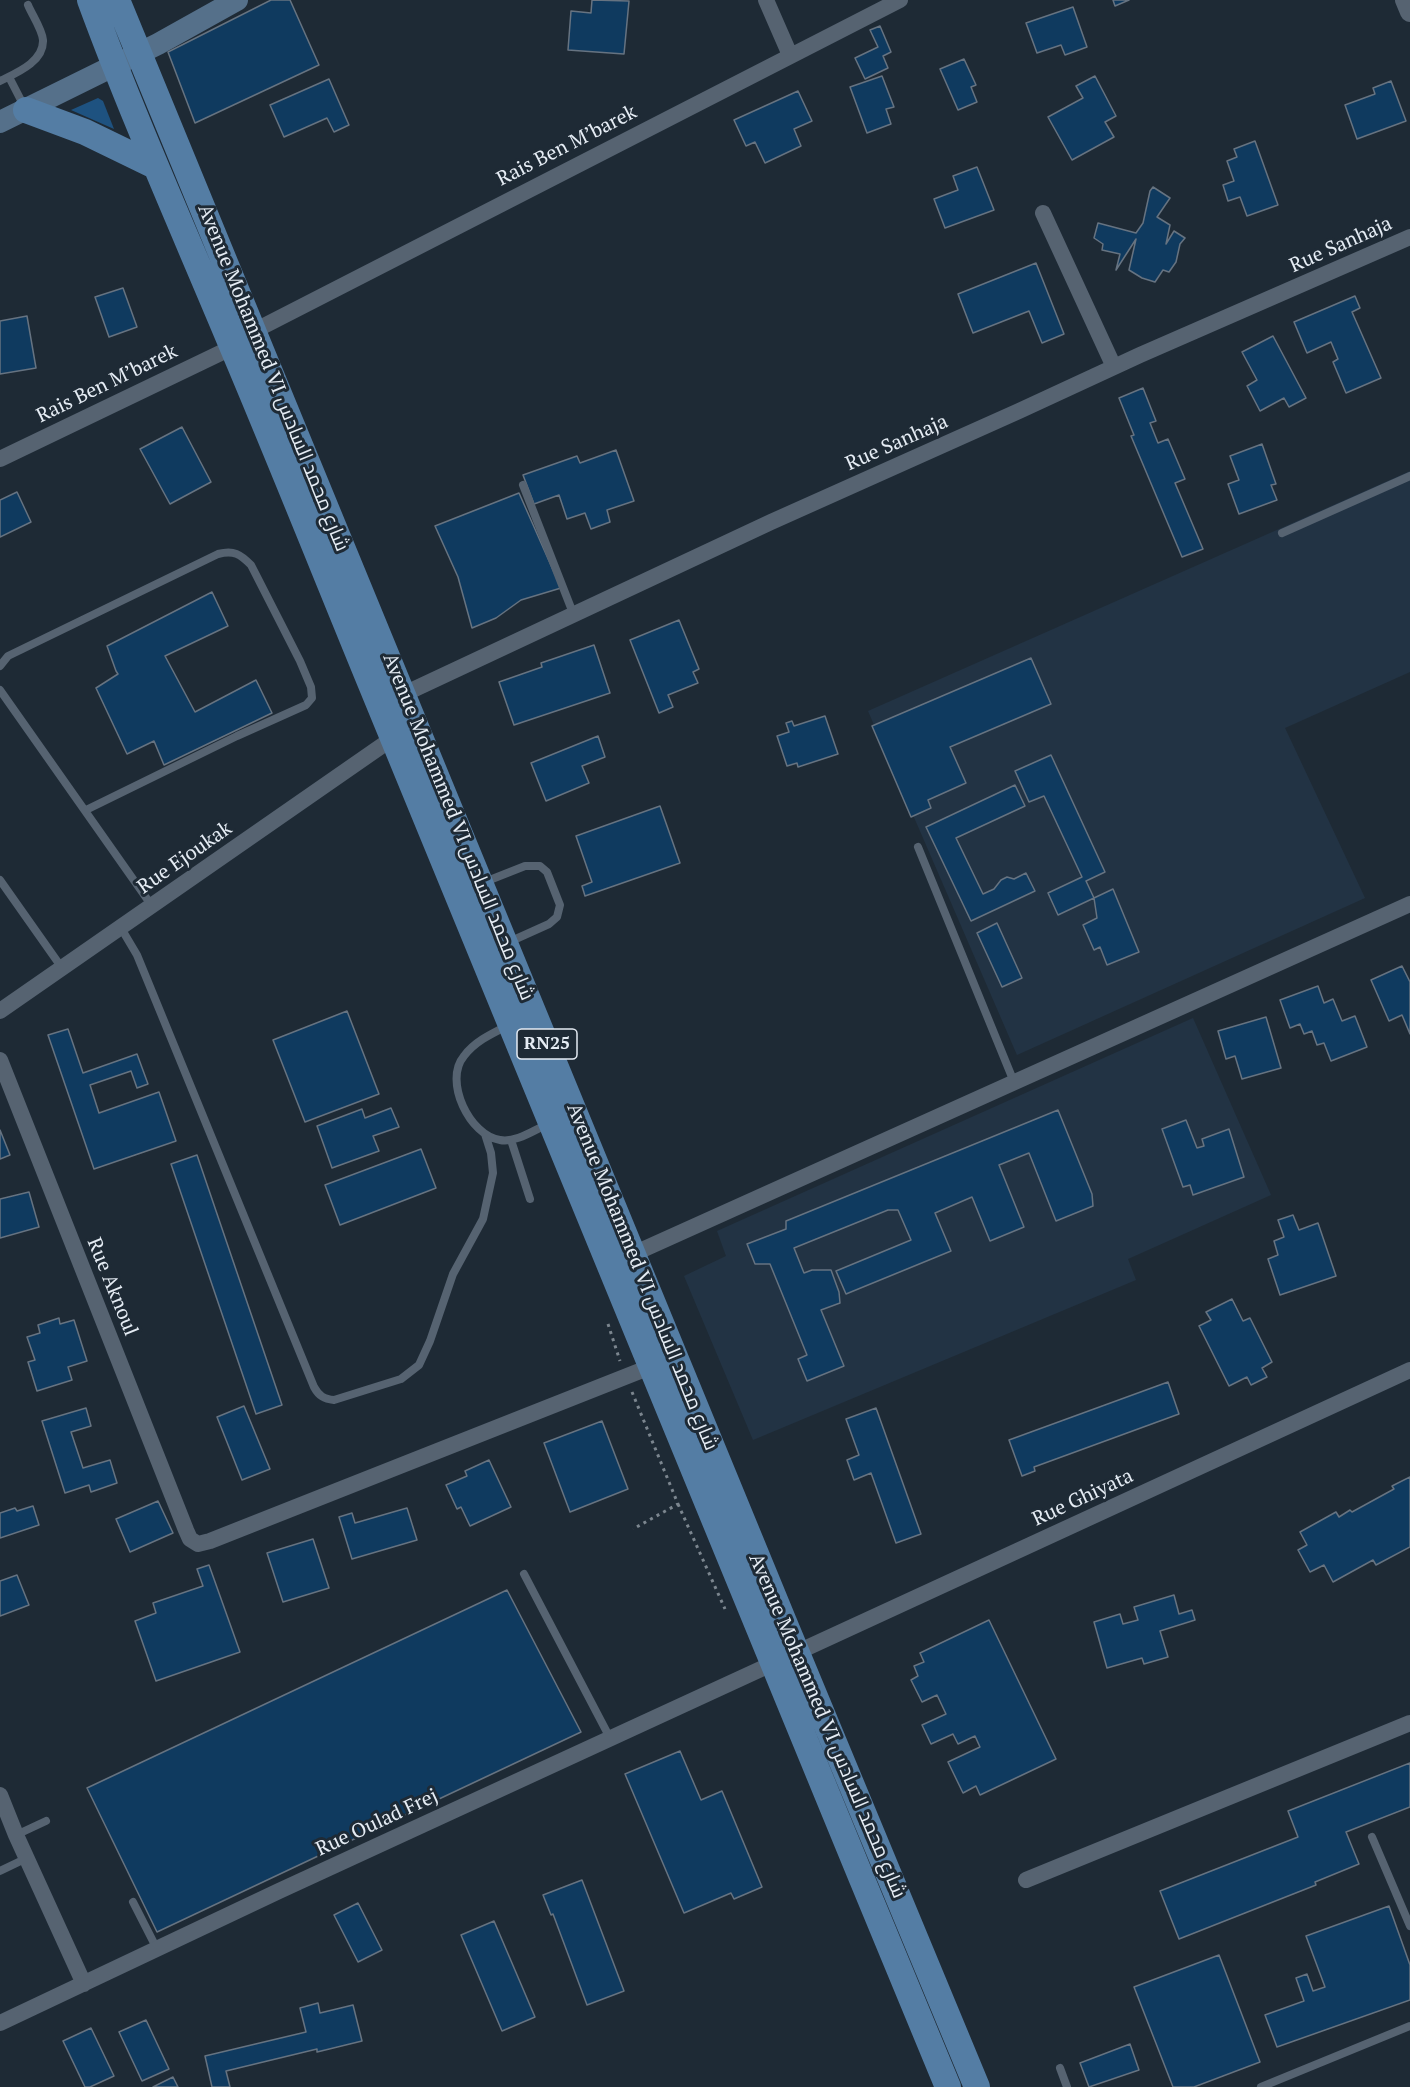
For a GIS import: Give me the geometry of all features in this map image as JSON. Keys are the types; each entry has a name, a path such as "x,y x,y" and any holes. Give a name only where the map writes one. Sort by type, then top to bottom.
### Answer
{"main road":[{"name":"Avenue Mohammed VI شارع محمد السادس","path":"90,0 155,166 233,347 509,1024 948,2087"},
{"name":"Avenue Mohammed VI شارع محمد السادس","path":"117,0 977,2087"},
{"path":"0,122 139,53 237,0"},
{"path":"26,110 75,128 155,166"}],"street":[{"path":"766,0 790,55"},
{"name":"Rais Ben M’barek","path":"254,331 900,0"},
{"path":"1405,0 1410,12"},
{"path":"1043,213 1114,367"},
{"name":"Rue Sanhaja","path":"404,694 573,613 1114,367 1410,237"},
{"name":"Rais Ben M’barek","path":"0,459 233,347"},
{"name":"Rue Ejoukak","path":"0,1011 393,738"},
{"path":"633,1254 1410,904"},
{"name":"Rue Aknoul","path":"0,1060 186,1530 194,1542 203,1544 626,1376"},
{"path":"626,1376 650,1367"},
{"name":"Rue Ghiyata","path":"773,1663 1410,1370"},
{"name":"Rue Oulad Frej","path":"0,2023 773,1663"},
{"path":"1026,1880 1410,1723"},
{"path":"0,1795 84,1984"}],"lane":[{"path":"26,110 4,79 34,60 41,51 43,40 28,5"},
{"path":"1282,533 1410,476"},
{"path":"523,485 573,613"},
{"path":"0,666 8,656 218,554 229,551 240,554 251,565 300,661 311,687 312,698 306,705 86,810"},
{"path":"0,690 153,906"},
{"path":"918,847 1014,1082"},
{"path":"481,883 530,865 540,866 549,877 560,906 557,917 549,924 506,943"},
{"path":"0,880 62,968"},
{"path":"121,928 137,955 314,1387 318,1395 324,1399 334,1400 401,1379 419,1365 430,1341 453,1274 483,1219 493,1173 491,1153 485,1134"},
{"path":"509,1024 480,1041 463,1057 456,1071 456,1086 461,1103 470,1118 485,1134 500,1140 511,1140 550,1123"},
{"path":"511,1140 530,1199"},
{"path":"524,1574 610,1738"},
{"path":"16,1835 45,1821"},
{"path":"1372,1837 1410,1926"},
{"path":"0,1871 27,1858"},
{"path":"133,1902 158,1949"},
{"path":"1261,2087 1410,2026"},
{"path":"1060,2068 1067,2087"}],"path":[{"path":"606,1317 626,1376 678,1504 725,1609"},
{"path":"633,1529 678,1504"}],"shaded area":[{"path":"98,98 103,101 114,129 71,110"},
{"path":"1410,471 1410,672 1285,728 1365,898 1017,1055 868,711"},
{"path":"1193,1018 1271,1195 1128,1259 1136,1280 753,1440 684,1276 726,1256 717,1231"}],"building":[{"path":"271,0 290,0 319,65 195,123 168,52"},
{"path":"592,0 629,1 624,54 568,50 571,11 591,13"},
{"path":"1113,0 1129,0 1115,6"},
{"path":"1073,7 1087,47 1065,55 1061,45 1037,53 1026,23"},
{"path":"880,26 891,52 883,56 888,68 865,79 855,58 878,47 870,30"},
{"path":"964,59 976,85 971,87 977,102 958,110 940,69"},
{"path":"882,76 894,107 886,109 891,124 867,133 850,87"},
{"path":"1095,76 1116,116 1105,122 1114,137 1072,160 1048,117 1083,98 1076,86"},
{"path":"329,79 349,125 334,132 327,118 284,137 270,105"},
{"path":"1391,81 1406,121 1357,139 1345,105 1375,94 1373,88"},
{"path":"798,91 812,121 794,129 801,146 765,163 755,142 746,146 734,120"},
{"path":"1255,141 1278,205 1247,216 1240,197 1228,201 1223,185 1234,181 1227,161 1237,157 1234,149"},
{"path":"977,167 994,210 945,228 934,199 958,190 953,176"},
{"path":"1153,187 1170,198 1157,217 1170,225 1166,244 1174,231 1185,238 1180,244 1176,262 1169,272 1163,270 1155,282 1142,278 1129,270 1136,239 1116,270 1120,254 1102,250 1103,244 1094,238 1098,223 1136,233 1143,223 1150,191"},
{"path":"1036,263 1064,334 1042,343 1029,311 973,333 958,294"},
{"path":"123,288 137,327 109,337 95,297"},
{"path":"1355,296 1360,308 1352,312 1381,378 1346,393 1333,362 1338,359 1331,342 1307,353 1294,322"},
{"path":"27,316 36,368 0,374 0,321"},
{"path":"1273,336 1306,398 1289,407 1284,398 1260,411 1247,386 1257,380 1242,352"},
{"path":"1143,388 1156,421 1150,423 1158,443 1168,439 1185,479 1175,483 1203,549 1182,557 1131,436 1134,435 1119,398"},
{"path":"182,427 211,482 170,504 140,449"},
{"path":"1262,444 1276,484 1271,485 1277,500 1239,514 1228,484 1239,480 1230,456"},
{"path":"616,450 634,501 607,510 610,522 591,529 585,513 567,519 559,495 534,504 523,475 577,456 580,463"},
{"path":"17,492 31,522 0,537 0,500"},
{"path":"519,493 561,588 521,600 496,618 472,628 458,577 435,526"},
{"path":"212,592 228,626 165,656 195,712 256,680 272,713 164,765 154,741 127,754 96,688 118,674 107,646"},
{"path":"679,620 699,669 693,672 698,683 668,695 673,707 659,713 630,640"},
{"path":"594,645 610,693 514,725 499,682 542,667 541,663"},
{"path":"1031,658 1051,704 950,747 966,783 928,800 931,808 911,817 872,726"},
{"path":"825,716 838,754 798,767 797,763 787,766 777,736 789,732 786,723 792,721 794,726"},
{"path":"598,736 605,757 582,766 589,783 546,801 531,763"},
{"path":"1051,755 1105,872 1086,881 1094,898 1058,915 1048,893 1082,877 1044,796 1029,802 1015,771"},
{"path":"1015,785 1025,806 956,838 983,894 994,889 1001,880 1007,877 1014,879 1026,873 1035,891 971,921 926,827"},
{"path":"660,806 680,863 585,896 582,886 592,882 576,836"},
{"path":"1113,889 1139,952 1107,965 1100,947 1094,950 1083,925 1097,918 1094,898"},
{"path":"997,923 1022,978 1002,987 977,933"},
{"path":"1402,966 1410,982 1410,1034 1402,1015 1389,1021 1371,980"},
{"path":"1318,986 1324,1003 1333,999 1342,1021 1355,1016 1367,1047 1331,1061 1324,1043 1317,1045 1312,1031 1304,1034 1300,1024 1290,1028 1280,1000"},
{"path":"347,1011 379,1094 305,1122 273,1040"},
{"path":"1266,1017 1281,1068 1242,1079 1235,1056 1226,1059 1218,1031"},
{"path":"68,1029 83,1073 137,1054 148,1084 137,1088 131,1071 90,1085 99,1113 159,1092 176,1141 94,1169 48,1035"},
{"path":"391,1108 399,1127 373,1136 379,1151 332,1168 317,1126 362,1109 365,1118"},
{"path":"1058,1110 1092,1194 1093,1206 1056,1221 1029,1153 999,1165 1024,1227 990,1241 972,1197 935,1213 951,1251 846,1294 836,1271 911,1240 898,1210 888,1210 794,1248 804,1273 812,1270 831,1270 839,1292 840,1303 821,1310 844,1366 807,1381 798,1359 807,1355 770,1264 755,1264 747,1244 786,1229 786,1221"},
{"path":"1186,1120 1197,1148 1204,1146 1202,1139 1229,1129 1244,1177 1193,1195 1190,1185 1183,1187 1162,1129"},
{"path":"0,1130 10,1155 0,1159"},
{"path":"421,1149 436,1188 340,1225 325,1185"},
{"path":"197,1155 282,1405 256,1414 171,1164"},
{"path":"29,1192 39,1227 0,1238 0,1199"},
{"path":"1293,1215 1299,1230 1318,1223 1336,1276 1280,1295 1268,1259 1278,1255 1274,1241 1284,1237 1278,1220"},
{"path":"1232,1299 1243,1321 1250,1318 1272,1362 1262,1368 1267,1377 1251,1385 1247,1377 1229,1386 1199,1326 1211,1320 1206,1312"},
{"path":"59,1318 60,1324 74,1320 87,1361 68,1367 72,1380 37,1391 28,1362 35,1360 27,1337 40,1333 38,1325"},
{"path":"1168,1382 1179,1414 1034,1467 1035,1471 1022,1476 1009,1440"},
{"path":"244,1406 270,1469 242,1480 217,1417"},
{"path":"86,1408 91,1426 71,1432 83,1468 110,1460 117,1483 91,1492 89,1485 65,1493 42,1421"},
{"path":"876,1408 921,1534 896,1543 871,1473 854,1480 847,1460 859,1455 846,1419"},
{"path":"602,1421 628,1489 570,1512 544,1443"},
{"path":"489,1460 511,1507 470,1526 461,1507 457,1509 446,1485 467,1476 465,1471"},
{"path":"1410,1477 1410,1547 1376,1565 1373,1560 1333,1582 1324,1565 1310,1572 1298,1550 1307,1545 1300,1532 1336,1512 1339,1517 1350,1510 1352,1512 1394,1489 1392,1486"},
{"path":"158,1501 173,1533 130,1552 116,1519"},
{"path":"33,1506 39,1525 0,1538 0,1513"},
{"path":"407,1508 417,1540 352,1559 339,1517 352,1513 355,1523"},
{"path":"313,1539 329,1588 283,1602 267,1553"},
{"path":"209,1565 240,1652 156,1681 135,1621 156,1613 153,1603 203,1586 197,1569"},
{"path":"17,1575 29,1605 0,1616 0,1581"},
{"path":"507,1590 581,1732 157,1932 87,1788"},
{"path":"1174,1595 1179,1614 1192,1610 1195,1620 1160,1631 1168,1657 1144,1664 1142,1658 1107,1668 1094,1622 1120,1614 1123,1624 1138,1620 1134,1607"},
{"path":"989,1620 1056,1759 980,1795 976,1786 963,1793 948,1762 980,1747 975,1736 958,1744 953,1734 931,1744 922,1725 946,1714 937,1695 922,1702 911,1680 918,1676 914,1666 924,1662 920,1653"},
{"path":"680,1751 701,1800 722,1791 762,1887 734,1899 731,1893 684,1913 625,1774"},
{"path":"1410,1763 1410,1807 1346,1832 1359,1864 1315,1882 1316,1885 1179,1939 1160,1891 1298,1837 1288,1811"},
{"path":"582,1880 624,1991 587,2005 553,1914 551,1915 543,1895"},
{"path":"358,1903 382,1950 358,1962 334,1915"},
{"path":"1389,1906 1410,1965 1410,2000 1277,2047 1265,2015 1304,2001 1296,1978 1307,1974 1313,1991 1325,1987 1306,1936"},
{"path":"494,1921 535,2017 502,2031 461,1935"},
{"path":"1219,1955 1260,2062 1194,2087 1173,2087 1134,1987"},
{"path":"318,2003 320,2013 353,2005 362,2041 317,2052 317,2049 226,2071 230,2087 212,2087 205,2056 306,2032 300,2008"},
{"path":"146,2020 169,2069 142,2081 119,2032"},
{"path":"91,2028 114,2076 85,2087 63,2041"},
{"path":"1130,2044 1139,2070 1089,2087 1080,2063"},
{"path":"173,2077 178,2087 153,2087"}]}
